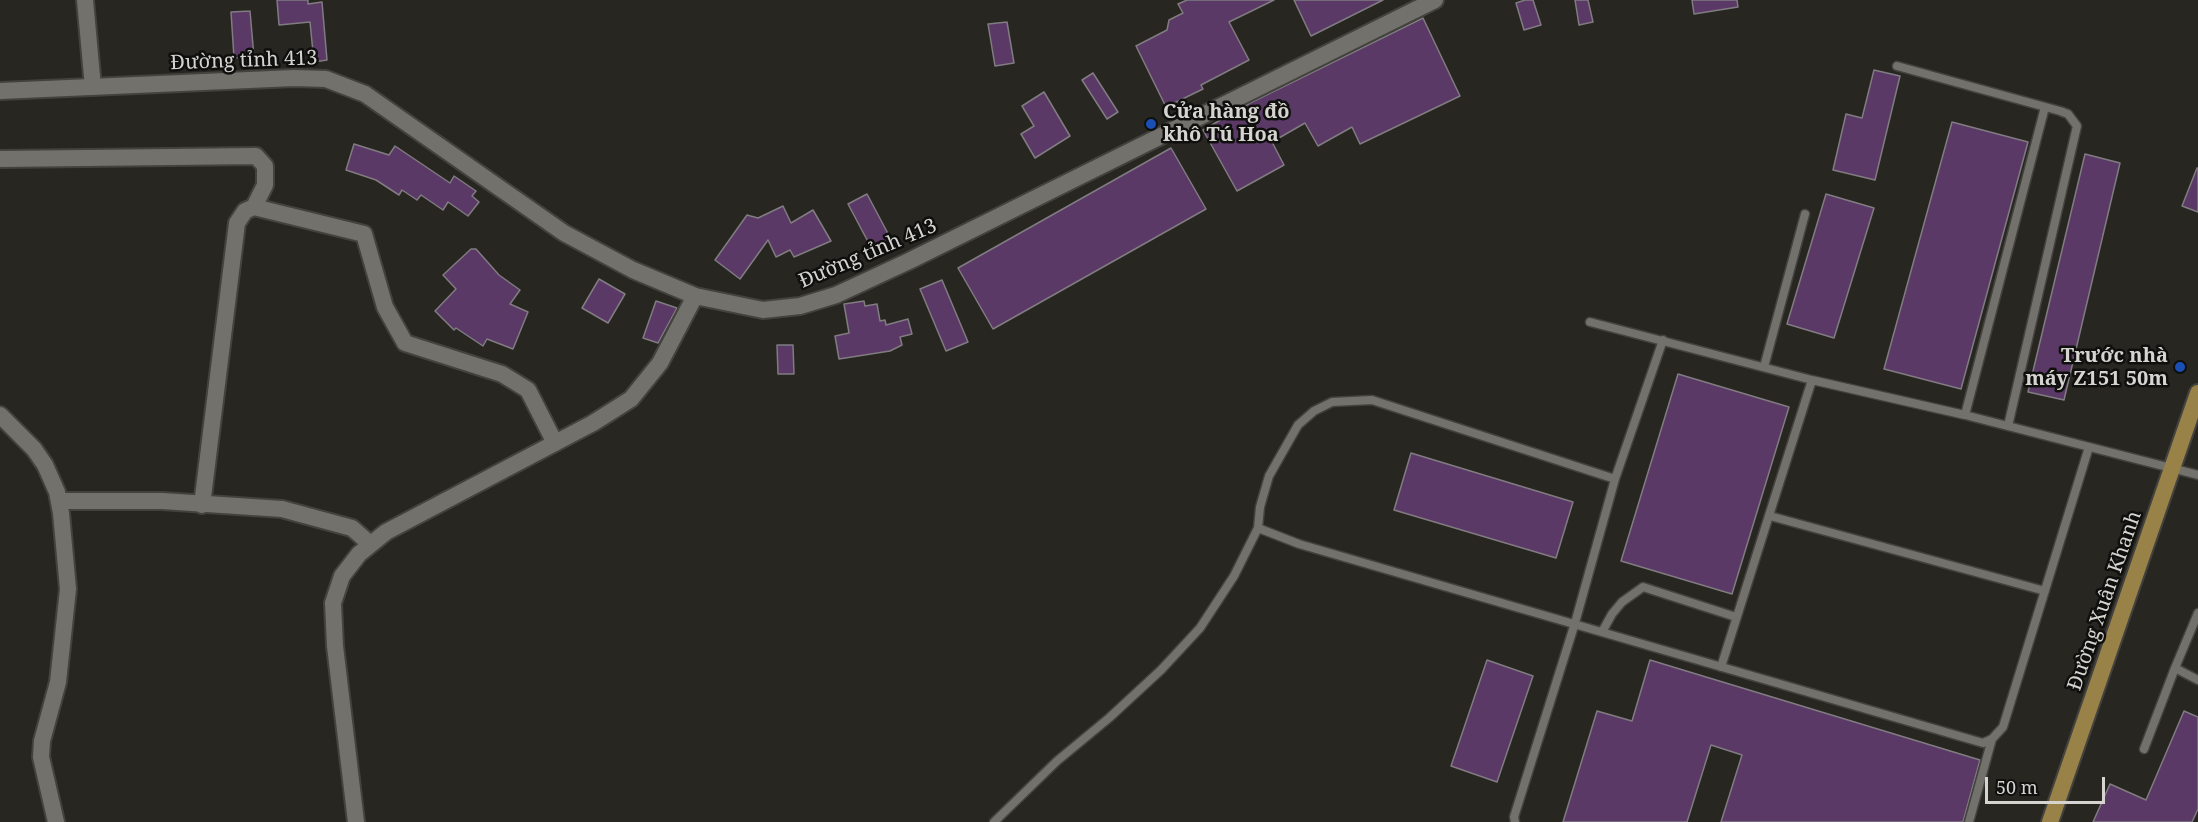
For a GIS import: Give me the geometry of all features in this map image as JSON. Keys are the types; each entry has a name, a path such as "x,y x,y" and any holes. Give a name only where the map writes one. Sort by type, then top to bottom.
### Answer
{"main road":[{"name":"Đường Xuân Khanh","path":"2050,822 2198,393"}],"street":[{"path":"85,0 93,87"},
{"name":"Đường tỉnh 413","path":"0,91 294,78 326,79 365,94 394,112 564,233 633,270 694,296 763,310 800,306 836,295 1012,211 1122,154 1435,0"},
{"path":"0,159 256,156 265,166 265,184 254,207"},
{"path":"202,505 237,223 245,211 254,207 364,234 385,308 405,343 502,374 528,390 555,443"},
{"path":"356,822 335,646 333,603 342,576 369,543 491,475 555,443 631,399 660,363 694,296"},
{"path":"0,414 34,449 45,465 59,501 68,589 58,682 42,741 41,757 56,822"},
{"path":"59,501 162,501 282,510 352,528 369,543"}],"lane":[{"path":"1897,66 2067,114 2077,126 2008,426"},
{"path":"1965,415 2045,107"},
{"path":"1764,367 1805,214"},
{"path":"1590,322 1812,380 1965,415 2198,475"},
{"path":"1515,822 1514,817 1575,623 1615,478 1663,340"},
{"path":"1721,668 1812,380"},
{"path":"994,822 1057,761 1109,718 1186,645 1234,576 1258,528 1260,507 1269,476 1298,425 1314,411 1340,401 1372,400 1615,478"},
{"path":"1970,822 1992,739 2003,727 2089,447"},
{"path":"1770,516 2045,591"},
{"path":"1258,528 1299,544 1575,623 1964,739 1983,742 1992,739"},
{"path":"1602,632 1611,614 1622,602 1643,587 1737,617"},
{"path":"2144,749 2198,613"},
{"path":"2175,668 2198,680"}],"building":[{"path":"277,0 308,0 308,4 322,2 327,60 314,62 310,22 279,25"},
{"path":"1187,0 1274,0 1229,22 1249,60 1201,85 1203,89 1166,107 1136,46 1167,30 1169,20 1183,13 1178,4"},
{"path":"1294,0 1383,0 1311,36"},
{"path":"1533,0 1541,25 1524,30 1516,3"},
{"path":"1575,0 1588,0 1593,22 1579,25"},
{"path":"1692,0 1737,0 1738,7 1694,14"},
{"path":"250,11 254,57 234,58 231,12"},
{"path":"1423,18 1460,96 1360,144 1352,127 1318,146 1305,123 1272,142 1284,165 1237,191 1203,130 1250,103"},
{"path":"1007,22 1014,63 995,66 988,24"},
{"path":"1874,70 1900,76 1875,180 1833,170 1846,114 1862,118"},
{"path":"1093,73 1118,112 1107,119 1082,80"},
{"path":"1044,92 1070,136 1035,158 1021,134 1034,126 1022,106"},
{"path":"1952,122 2028,142 1961,389 1884,369"},
{"path":"354,144 389,155 395,146 450,183 454,176 476,191 472,196 479,202 468,216 448,202 443,210 421,195 417,200 402,190 399,195 376,180 346,170"},
{"path":"1171,148 1206,209 993,329 958,268"},
{"path":"2085,154 2120,163 2064,400 2028,392"},
{"path":"2198,168 2198,212 2182,206"},
{"path":"867,194 893,243 874,253 848,204"},
{"path":"1826,194 1874,208 1834,338 1787,324"},
{"path":"783,206 791,223 813,210 831,241 794,257 790,250 776,257 768,240 740,279 715,260 747,215 758,218"},
{"path":"471,249 476,249 499,275 520,290 510,304 528,312 513,349 487,339 483,346 456,328 454,330 435,311 456,289 443,275"},
{"path":"599,279 625,294 608,323 582,308"},
{"path":"942,280 968,342 946,351 920,289"},
{"path":"656,301 677,308 658,343 643,338"},
{"path":"864,301 865,306 877,304 880,321 885,320 886,325 908,319 912,334 900,337 902,345 890,351 839,359 835,336 849,333 844,304"},
{"path":"777,345 793,345 794,374 778,374"},
{"path":"1678,374 1789,407 1732,594 1621,561"},
{"path":"1411,453 1573,502 1556,558 1394,510"},
{"path":"1487,660 1533,676 1497,782 1451,766"},
{"path":"1650,660 1980,760 1963,822 1721,822 1742,755 1711,745 1687,822 1563,822 1597,711 1632,721"},
{"path":"2184,711 2198,717 2198,809 2192,822 2093,822 2110,784 2146,800"}],"place":[{"name":"Cửa hàng đồ khô Tú Hoa","path":"1151,124"},
{"name":"Trước nhà máy Z151 50m","path":"2180,367"}]}
